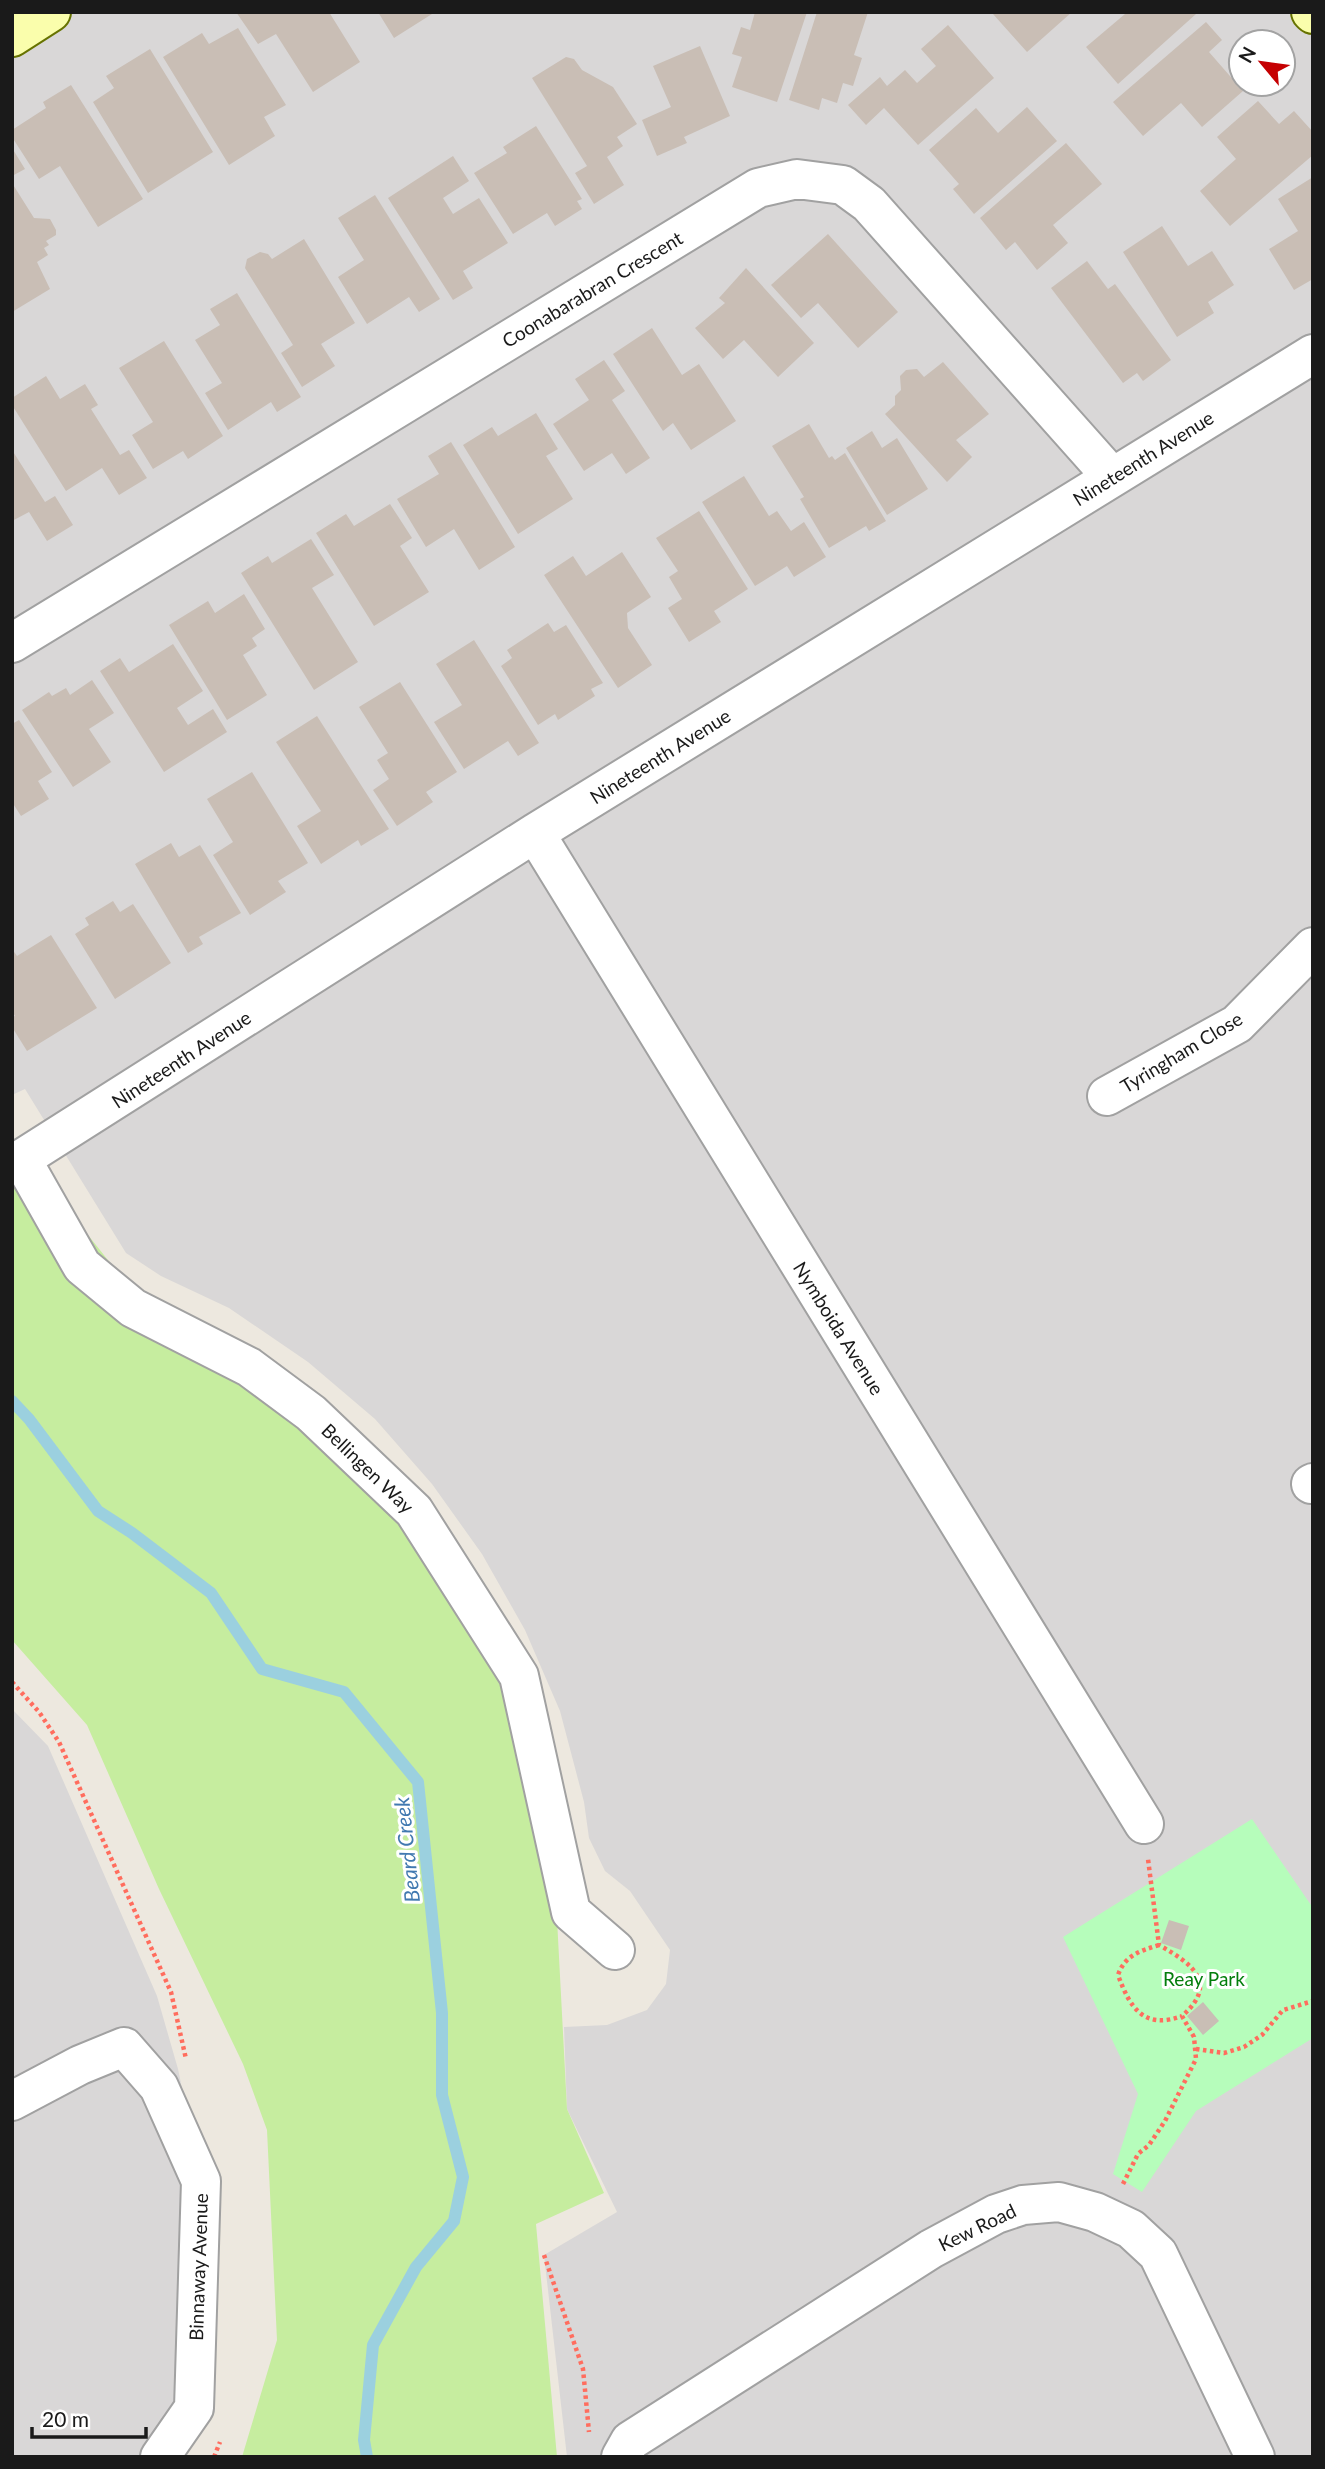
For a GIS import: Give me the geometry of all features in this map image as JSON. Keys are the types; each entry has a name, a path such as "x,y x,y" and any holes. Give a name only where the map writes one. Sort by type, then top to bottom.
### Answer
{"street":[{"path":"12,37 51,12"},
{"name":"Coonabarabran Crescent","path":"12,643 758,188 797,179 843,185 869,204 1112,477"},
{"name":"Nineteenth Avenue","path":"17,1163 535,833 1313,354"},
{"name":"Nymboida Avenue","path":"535,833 1144,1824"},
{"name":"Tyringham Close","path":"1107,1096 1237,1024 1313,947"},
{"name":"Bellingen Way","path":"17,1163 82,1266 133,1308 249,1367 311,1413 414,1511 519,1676 571,1912 615,1950"},
{"name":"Binnaway Avenue","path":"12,2101 80,2064 124,2047 159,2087 201,2181 194,2408 160,2457"},
{"name":"Kew Road","path":"621,2457 630,2441 931,2249 996,2214 1023,2204 1059,2202 1107,2217 1130,2229 1158,2254 1255,2457"}],"path":[{"path":"1144,1824 1160,1945"},
{"path":"1160,1945 1191,1965 1198,1976 1200,1996 1182,2016 1167,2021 1140,2014 1128,2002 1118,1975 1122,1964 1136,1952 1160,1945"},
{"path":"1196,2049 1224,2053 1244,2047 1262,2035 1283,2010 1313,2001"},
{"path":"1107,2217 1138,2154 1149,2145 1186,2084 1196,2059 1194,2036 1182,2016"},
{"path":"544,2255 583,2369 589,2436"}],"shaded area":[{"path":"12,12 1313,12 1313,2457 567,2457 544,2255 617,2212 567,2109 564,2027 607,2025 647,2010 666,1984 670,1950 630,1891 605,1871 589,1838 584,1802 560,1711 525,1630 482,1554 432,1484 375,1419 308,1362 229,1308 161,1276 126,1253 25,1089 12,1095"},
{"path":"12,1709 48,1746 157,1996 178,2069 201,2181 194,2408 160,2457 12,2457"}],"green space":[{"path":"14,1187 84,1230 123,1279 307,1394 501,1641 554,1862 567,2109 604,2193 536,2224 557,2457 242,2457 277,2340 267,2130 243,2064 159,1889 87,1725 12,1640"},
{"name":"Reay Park","path":"1252,1819 1313,1908 1313,2038 1196,2111 1142,2192 1113,2174 1138,2094 1063,1937"}],"building":[{"path":"236,12 329,12 360,62 313,92 276,34 258,44"},
{"path":"378,12 430,12 432,14 394,38"},
{"path":"755,12 807,12 777,102 732,87 742,57 732,54 741,27 750,30"},
{"path":"817,12 868,12 854,55 862,58 853,86 843,83 837,103 822,98 819,110 789,100"},
{"path":"1072,12 1027,52 993,14"},
{"path":"1123,12 1196,14 1118,84 1086,47 1125,14"},
{"path":"1206,22 1222,40 1209,52 1227,73 1227,98 1235,98 1202,127 1181,103 1143,136 1113,102"},
{"path":"948,25 994,78 918,145 884,108 866,125 848,105 880,77 887,86 905,70 917,83 936,66 921,49"},
{"path":"238,28 286,105 264,117 275,136 229,165 163,57 202,33 209,44"},
{"path":"700,46 730,116 684,137 687,143 657,156 642,120 671,107 653,66"},
{"path":"150,49 213,152 148,193 93,102 114,88 106,76"},
{"path":"566,57 574,59 582,70 613,87 637,124 617,137 623,146 607,157 624,185 594,204 575,173 587,166 532,78"},
{"path":"71,85 143,199 98,227 60,166 39,179 12,137 12,130 46,108 43,102"},
{"path":"1258,101 1279,124 1294,111 1313,132 1313,155 1230,226 1200,191 1236,159 1217,137"},
{"path":"1027,107 1057,141 974,214 953,189 959,184 929,150 976,108 998,133"},
{"path":"536,126 582,199 577,201 582,209 555,226 547,213 513,234 474,173 507,153 503,147"},
{"path":"1066,143 1102,184 1053,225 1068,243 1037,270 1015,242 1006,250 980,218"},
{"path":"12,148 25,169 12,176"},
{"path":"453,156 469,181 443,198 453,214 479,198 508,243 463,271 473,288 453,300 388,198"},
{"path":"1313,177 1313,279 1294,290 1269,249 1298,231 1278,199"},
{"path":"12,183 34,218 50,219 56,235 46,241 49,245 44,248 48,255 37,262 50,289 12,312"},
{"path":"375,195 440,299 419,312 409,297 367,324 338,277 364,260 338,218"},
{"path":"1162,226 1188,266 1212,251 1234,285 1208,302 1214,313 1177,337 1123,252"},
{"path":"828,234 898,312 858,348 818,303 801,318 771,285"},
{"path":"304,239 355,323 321,344 335,366 302,387 281,353 293,345 245,268 247,259 260,252 268,254 272,259"},
{"path":"1087,261 1108,289 1115,284 1171,360 1143,381 1137,373 1123,383 1051,288"},
{"path":"746,268 814,343 778,377 744,340 723,359 695,328 725,303 719,298"},
{"path":"237,293 301,397 277,412 271,402 228,430 205,393 222,383 195,340 220,325 210,309"},
{"path":"652,328 682,375 699,364 736,421 691,450 673,423 663,431 613,354"},
{"path":"164,341 223,436 188,459 183,451 153,469 132,435 153,422 119,368"},
{"path":"604,360 625,391 612,400 650,458 626,474 612,453 584,471 553,424 589,400 575,379"},
{"path":"943,362 989,414 956,440 972,457 947,482 885,414 895,405 895,396 901,390 900,376 906,370 917,369 924,377"},
{"path":"46,376 60,399 85,384 98,405 91,409 120,455 129,450 147,478 119,495 102,468 66,491 12,405 12,398"},
{"path":"536,413 558,449 546,456 573,499 518,534 463,445 492,427 498,436"},
{"path":"809,424 829,458 832,456 835,460 845,453 886,521 869,531 866,526 829,548 800,499 804,497 772,446"},
{"path":"872,431 882,448 897,438 928,489 887,515 846,448"},
{"path":"451,442 515,547 479,570 454,529 426,547 397,499 439,474 428,456"},
{"path":"12,450 45,502 55,496 73,525 47,541 29,512 12,521"},
{"path":"744,476 769,516 777,511 791,531 804,522 826,557 794,577 787,566 755,586 702,502"},
{"path":"390,504 412,538 400,546 429,592 374,626 316,533 346,514 354,526"},
{"path":"699,511 748,589 714,611 721,622 689,642 668,608 682,599 669,577 678,571 656,538"},
{"path":"311,539 334,575 312,588 358,662 314,690 241,573 268,556 272,563"},
{"path":"622,552 651,597 627,613 628,628 652,665 618,688 544,575 573,556 586,576"},
{"path":"244,594 265,629 252,638 257,646 243,655 267,695 227,720 169,625 208,601 215,613"},
{"path":"548,623 554,632 566,625 603,683 591,689 595,696 558,720 555,714 538,725 501,666 512,658 507,650"},
{"path":"474,640 539,743 518,756 508,741 464,769 434,722 462,705 436,664"},
{"path":"173,644 203,691 177,708 188,725 213,709 227,732 164,772 100,671 120,658 129,672"},
{"path":"92,680 114,713 89,729 111,762 73,787 22,710 49,692 52,696 66,688 70,695"},
{"path":"400,682 457,772 426,792 433,802 397,826 373,790 389,779 377,760 388,753 359,707"},
{"path":"317,716 389,829 361,846 358,840 321,864 297,826 321,811 276,742"},
{"path":"19,720 52,772 38,781 49,799 21,816 12,802 12,724"},
{"path":"252,772 308,863 278,881 286,892 250,915 213,855 233,842 207,799"},
{"path":"171,843 179,857 200,845 241,913 199,937 203,944 188,953 135,864"},
{"path":"113,901 120,912 133,904 171,963 115,999 75,934 89,925 85,918"},
{"path":"51,935 97,1008 27,1051 12,1027 12,1017 15,1016 12,1011 12,949 17,956"},
{"path":"1169,1920 1189,1926 1181,1950 1161,1943"},
{"path":"1203,2002 1219,2021 1203,2035 1187,2016"}],"waterway":[{"name":"Beard Creek","path":"12,1401 29,1419 98,1511 132,1533 211,1593 262,1669 344,1692 418,1782 442,2013 442,2095 463,2177 454,2221 416,2267 373,2345 364,2440 367,2457"}]}
